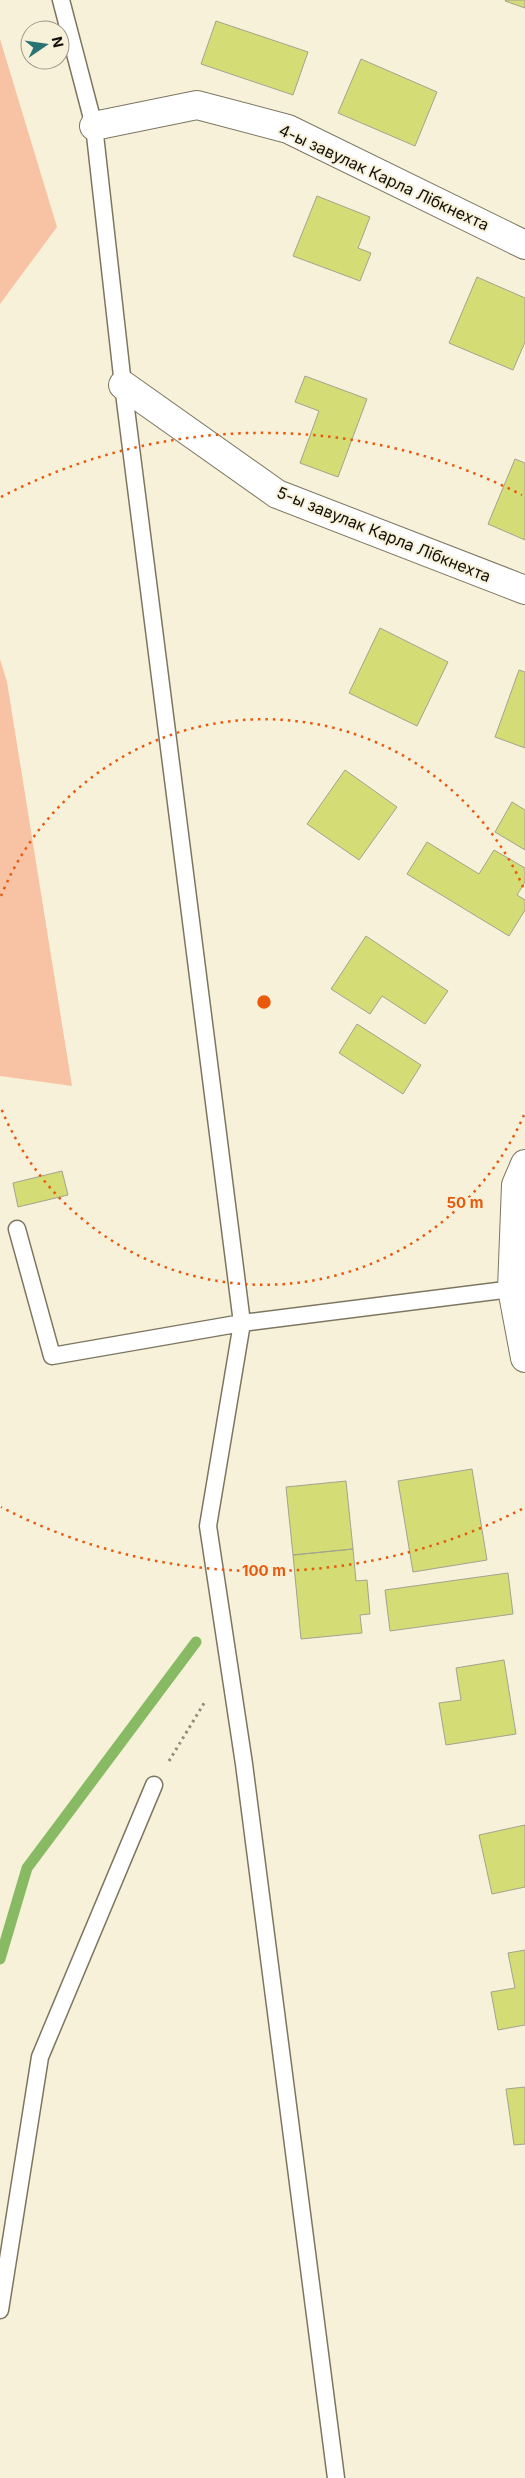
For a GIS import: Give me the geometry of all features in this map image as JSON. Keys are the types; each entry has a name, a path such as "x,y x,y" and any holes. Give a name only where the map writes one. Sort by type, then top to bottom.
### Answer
{"street":[{"name":"4-ы завулак Карла Лібкнехта","path":"94,126 197,105 288,129 525,245"},
{"name":"5-ы завулак Карла Лібкнехта","path":"123,385 277,494 525,590"},
{"path":"525,1164 516,1185 512,1289 525,1358"}],"lane":[{"path":"61,0 94,126 123,385 242,1323 208,1526 244,1764 336,2478"},
{"path":"17,1229 52,1356 242,1323 512,1289"},
{"path":"0,2310 40,2057 154,1785"}],"path":[{"path":"154,1785 229,1661"}],"shaded area":[{"path":"0,39 57,227 0,304"},
{"path":"0,659 7,682 72,1086 0,1076"}],"building":[{"path":"525,0 525,8 505,1"},
{"path":"216,21 308,52 293,95 201,64"},
{"path":"361,59 437,92 415,146 338,113"},
{"path":"317,196 370,217 358,248 371,253 360,281 293,256"},
{"path":"477,277 525,298 525,342 513,370 449,343"},
{"path":"305,376 367,399 338,477 300,463 319,411 295,402"},
{"path":"515,459 525,463 525,540 488,524"},
{"path":"380,628 448,662 417,726 349,693"},
{"path":"519,670 525,672 525,748 495,737"},
{"path":"345,770 397,807 359,860 307,824"},
{"path":"512,802 525,810 525,850 495,832"},
{"path":"427,842 479,874 494,850 525,868 525,882 517,895 525,900 525,910 509,936 407,874"},
{"path":"366,936 448,991 425,1024 382,996 370,1014 331,989"},
{"path":"357,1024 421,1065 403,1094 339,1053"},
{"path":"62,1171 68,1195 18,1207 13,1183"},
{"path":"472,1469 487,1560 413,1572 398,1481"},
{"path":"346,1481 353,1549 293,1555 286,1487"},
{"path":"353,1549 356,1581 367,1580 370,1614 360,1615 362,1633 301,1639 293,1555"},
{"path":"508,1573 513,1614 390,1631 385,1590"},
{"path":"504,1660 516,1734 446,1745 439,1703 461,1700 456,1668"},
{"path":"525,1825 525,1887 492,1894 479,1835"},
{"path":"525,1950 525,2025 498,2030 491,1992 515,1988 508,1953"},
{"path":"525,2087 525,2144 514,2145 506,2089"}],"waterway":[{"path":"0,1959 27,1868 196,1642"}]}
